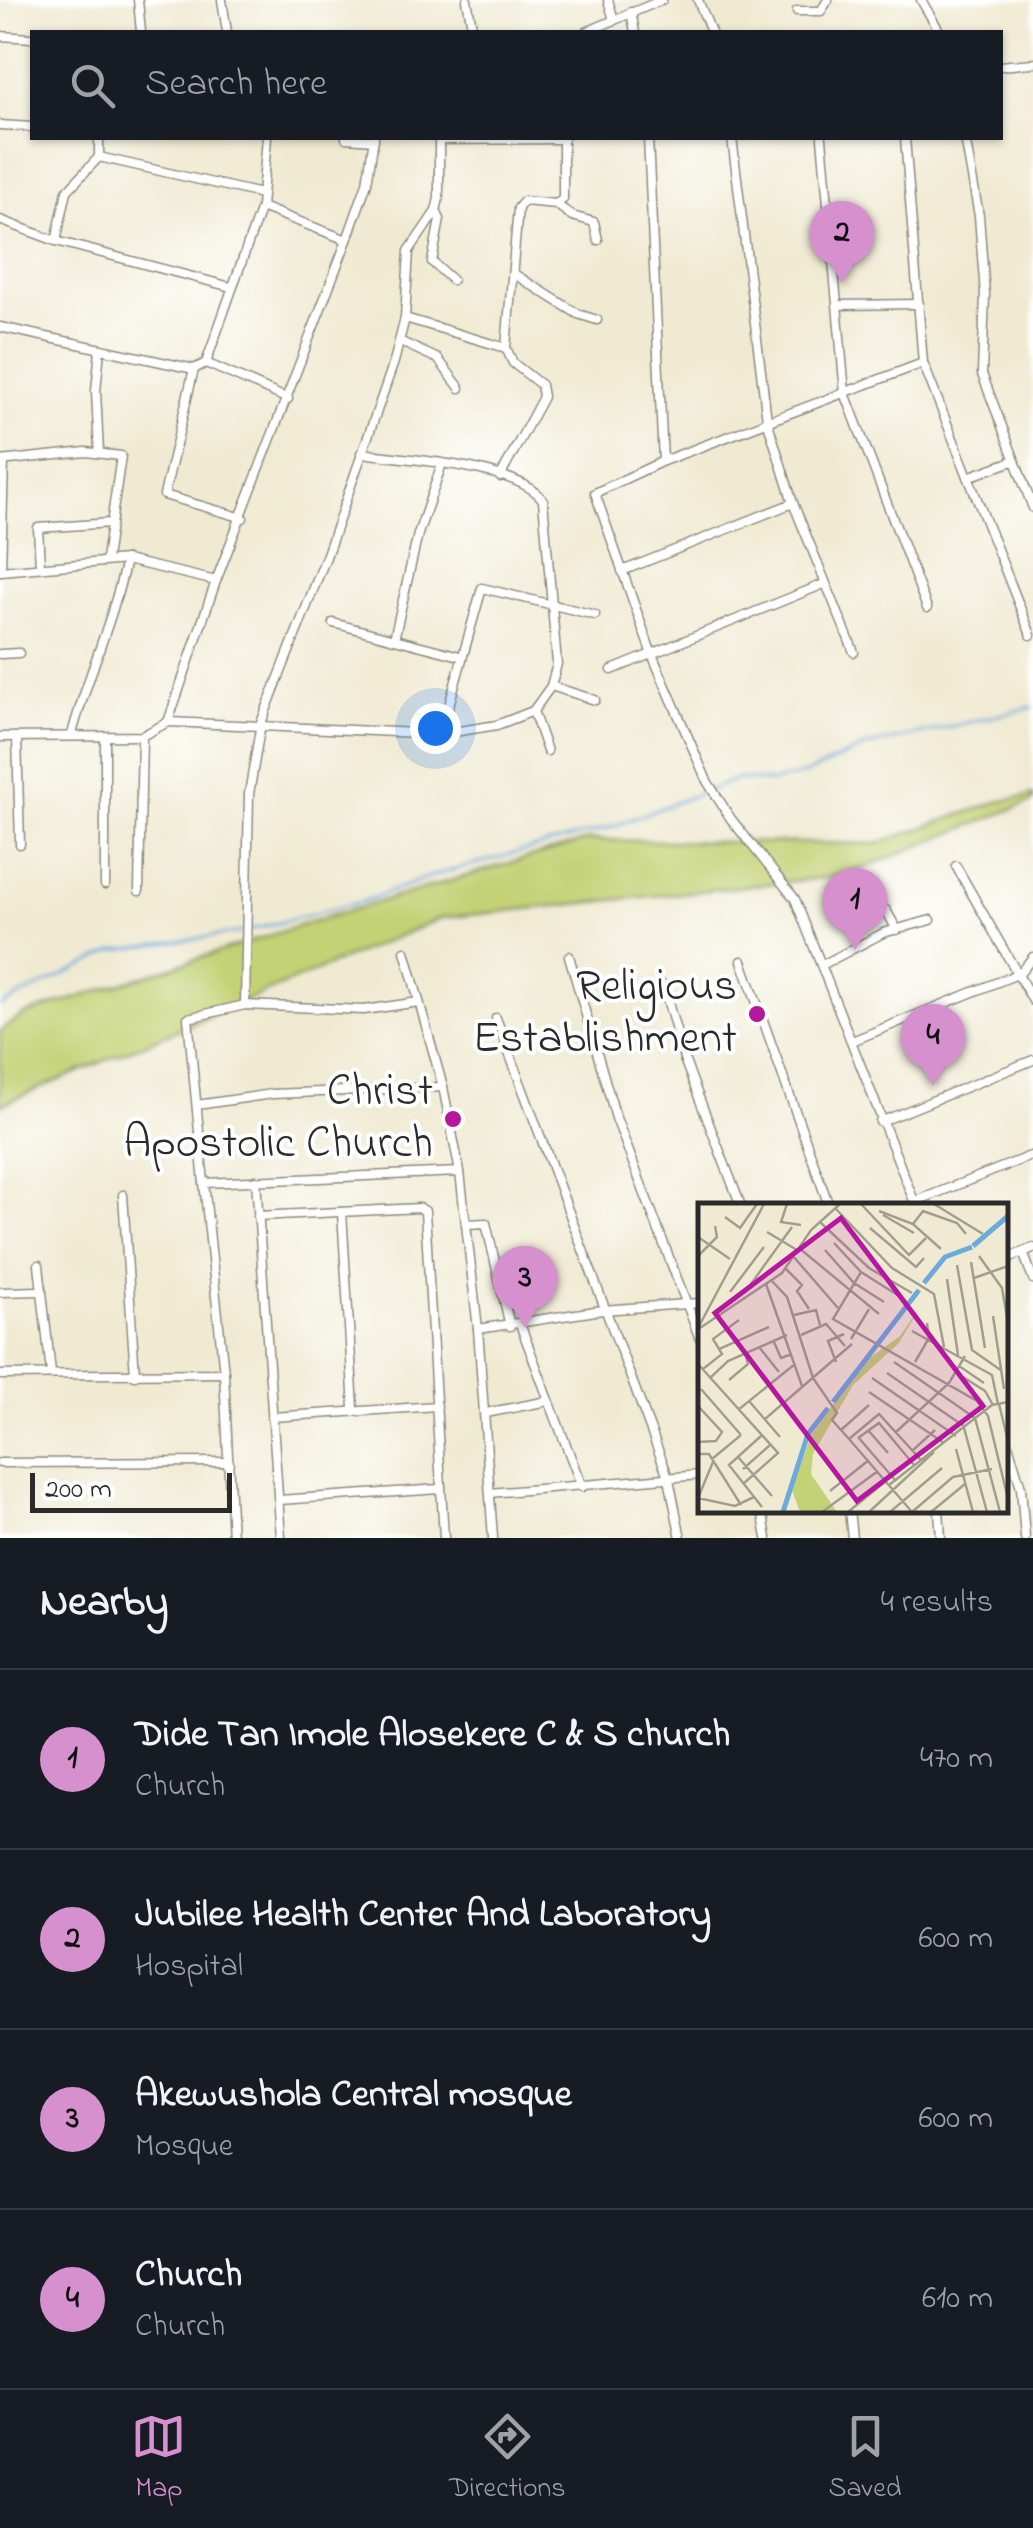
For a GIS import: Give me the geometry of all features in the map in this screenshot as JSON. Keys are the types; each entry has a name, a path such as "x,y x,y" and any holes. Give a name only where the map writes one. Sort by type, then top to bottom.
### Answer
{"street":[{"path":"138,0 140,30"},
{"path":"222,0 227,30"},
{"path":"467,0 473,30"},
{"path":"608,0 614,20"},
{"path":"591,30 662,0"},
{"path":"698,0 709,30"},
{"path":"797,11 821,11 828,0"},
{"path":"921,0 939,30"},
{"path":"631,12 634,30"},
{"path":"0,36 30,38"},
{"path":"1003,66 1033,63"},
{"path":"0,126 30,128"},
{"path":"56,240 67,191 99,157 99,140"},
{"path":"0,338 2,327 194,370 206,363 261,207 267,140"},
{"path":"168,722 216,581 244,518 348,240 368,182 374,140"},
{"path":"245,1005 249,936 245,874 250,794 261,724 362,453 399,341 405,318 410,251 436,211 443,175 440,140"},
{"path":"556,204 564,193 563,140"},
{"path":"648,140 663,461"},
{"path":"732,140 767,420 792,502 854,652"},
{"path":"822,140 845,393 927,608"},
{"path":"905,140 924,363 1031,635"},
{"path":"965,140 979,216 985,295 980,364 1033,508"},
{"path":"99,157 261,194"},
{"path":"500,477 543,391 536,380 513,363 506,348 520,204 528,200 556,204 572,216 594,222 598,240"},
{"path":"261,207 348,240"},
{"path":"436,211 440,220 432,262 452,280"},
{"path":"0,220 56,240 230,286"},
{"path":"514,274 578,314 597,320"},
{"path":"838,305 919,304"},
{"path":"405,318 506,348"},
{"path":"399,341 438,359 460,388"},
{"path":"99,454 96,391 100,349"},
{"path":"206,363 288,399"},
{"path":"915,1203 880,1122 824,964 795,899 731,819 694,748 652,652 595,490 767,420 924,363"},
{"path":"194,370 164,495 244,518"},
{"path":"0,737 142,736 168,722 442,734 497,725 532,711 550,686 557,664 543,500 529,487 500,477 362,453"},
{"path":"106,559 122,459 99,454 2,461 0,571 106,559 216,581"},
{"path":"968,477 1013,461"},
{"path":"394,639 418,534 442,464"},
{"path":"622,571 792,502"},
{"path":"40,566 38,528 111,523"},
{"path":"72,734 86,683 116,608 126,560"},
{"path":"612,670 824,584"},
{"path":"442,734 460,656 482,588 595,615"},
{"path":"333,623 460,656"},
{"path":"0,654 19,653"},
{"path":"550,686 595,700"},
{"path":"532,711 547,751"},
{"path":"139,890 142,736"},
{"path":"17,737 20,844"},
{"path":"105,737 105,885"},
{"path":"956,866 1033,1002"},
{"path":"886,910 897,930"},
{"path":"824,964 897,930 931,920"},
{"path":"405,951 443,1087 468,1224 493,1538"},
{"path":"569,956 616,1118 698,1333"},
{"path":"852,1041 1020,973 1033,957"},
{"path":"742,962 828,1203"},
{"path":"663,985 684,1059 739,1203"},
{"path":"232,1538 224,1373 188,1018 245,1005 364,1010 419,1002"},
{"path":"496,1018 602,1310 669,1479 681,1538"},
{"path":"880,1122 1033,1060"},
{"path":"197,1105 272,1094 443,1087"},
{"path":"917,1203 1033,1155"},
{"path":"204,1184 460,1172"},
{"path":"256,1180 282,1538"},
{"path":"122,1195 135,1374"},
{"path":"258,1216 420,1208 428,1218 444,1538"},
{"path":"342,1212 354,1409"},
{"path":"468,1224 486,1223 515,1325 582,1487"},
{"path":"1028,1250 1033,1279"},
{"path":"39,1266 51,1372"},
{"path":"0,1292 42,1292"},
{"path":"478,1329 602,1310 698,1303"},
{"path":"0,1375 224,1373"},
{"path":"486,1413 548,1401"},
{"path":"272,1417 437,1406"},
{"path":"1008,1444 1021,1486 1026,1538"},
{"path":"0,1463 230,1462"},
{"path":"490,1493 698,1474"},
{"path":"279,1500 440,1489"},
{"path":"763,1513 767,1538"},
{"path":"849,1513 852,1538"},
{"path":"938,1513 941,1538"}],"green space":[{"path":"1033,795 1033,801 843,876 441,918 0,1105 0,1031 24,1015 311,922 588,840 876,844 997,802"}],"waterway":[{"path":"250,930 364,901 435,875 608,828 738,779 772,782 806,774 864,747 1033,707"},
{"path":"0,1006 113,951 242,932"}],"place":[{"name":"Jubilee Health Center And Laboratory","path":"842,283"},
{"name":"Dide Tan Imole Alosekere C & S church","path":"855,950"},
{"name":"Religious Establishment","path":"757,1014"},
{"name":"Church","path":"933,1086"},
{"name":"Christ Apostolic Church","path":"453,1119"},
{"name":"Akewushola Central mosque","path":"525,1328"}]}
